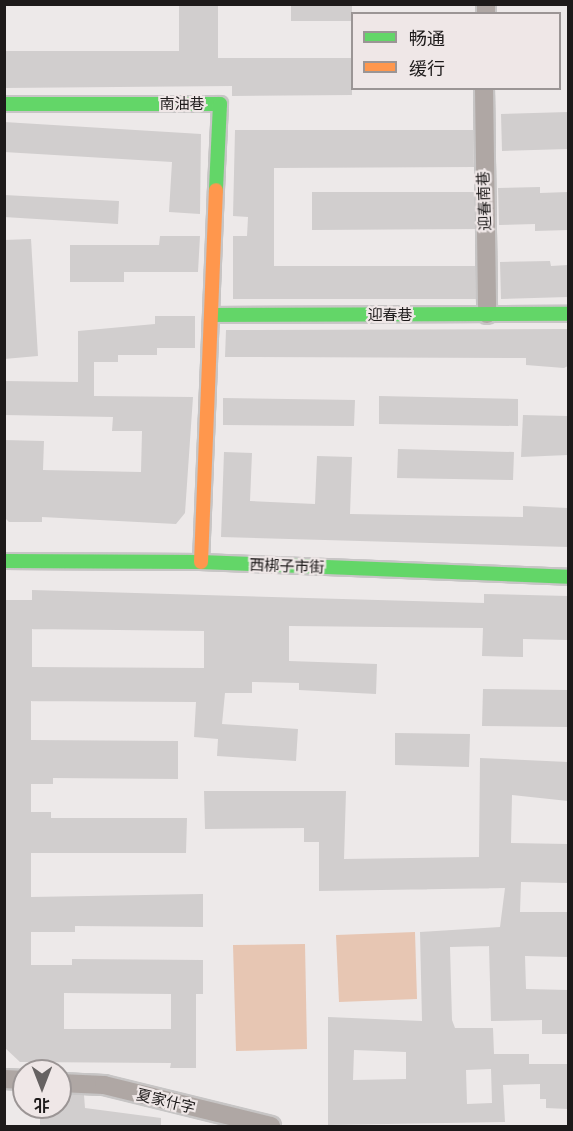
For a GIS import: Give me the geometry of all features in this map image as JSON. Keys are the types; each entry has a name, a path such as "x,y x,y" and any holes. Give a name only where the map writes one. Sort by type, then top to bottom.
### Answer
{"street":[{"name":"迎春南巷","path":"484,90 487,314"},
{"name":"南油巷","path":"4,104 220,104 211,315"},
{"name":"迎春巷","path":"211,315 568,315"},
{"path":"201,562 211,315"},
{"name":"西梆子市街","path":"4,561 201,562 568,577"},
{"name":"夏家什字","path":"72,1084 104,1085 272,1126"}],"shaded area":[{"path":"415,932 417,999 339,1002 336,935"},
{"path":"305,944 307,1049 236,1051 233,945"}],"building":[{"path":"179,4 218,4 218,58 351,58 352,95 232,96 232,86 4,88 4,51 179,51"},
{"path":"291,4 352,4 351,21 291,21"},
{"path":"568,112 568,149 502,151 501,114"},
{"path":"4,122 201,134 200,214 169,212 172,162 4,152"},
{"path":"235,130 473,130 474,167 274,168 274,266 475,266 476,299 233,299 233,236 247,236 248,217 233,216"},
{"path":"540,187 540,193 568,192 568,230 535,231 535,224 499,225 498,188"},
{"path":"312,192 474,192 475,229 312,230"},
{"path":"4,195 119,201 118,224 4,217"},
{"path":"160,236 200,236 198,272 124,272 124,282 70,282 70,245 159,245"},
{"path":"31,239 38,356 4,359 4,240"},
{"path":"550,261 551,266 568,265 568,297 501,299 500,262"},
{"path":"155,316 195,316 195,348 157,348 157,355 118,355 118,362 94,362 94,396 193,397 185,513 176,524 42,517 42,522 9,522 4,517 4,440 44,441 43,470 141,472 142,431 112,431 113,417 4,415 4,381 78,382 78,331 155,324"},
{"path":"568,329 568,366 564,368 526,365 526,358 225,357 226,330"},
{"path":"379,396 518,399 518,426 379,424"},
{"path":"223,398 355,400 354,426 223,425"},
{"path":"523,415 568,416 568,455 521,457"},
{"path":"398,449 514,452 513,480 397,478"},
{"path":"224,452 252,453 250,501 315,504 317,456 352,457 350,514 523,517 523,506 568,508 568,547 221,537"},
{"path":"32,590 484,603 484,594 568,596 568,640 523,639 523,657 482,656 483,628 289,626 289,661 377,664 376,694 299,690 299,683 252,682 252,693 225,693 222,724 298,729 296,761 217,756 218,739 194,737 196,702 31,701 31,740 178,741 178,779 53,778 53,784 31,784 31,812 51,812 51,818 187,818 186,853 31,853 31,897 203,894 203,927 75,926 75,932 31,932 31,965 72,965 72,959 203,960 203,994 196,994 196,1068 170,1068 171,1063 72,1062 72,1059 17,1059 4,1047 4,600 32,600","holes":["32,629 204,631 204,668 32,667","64,993 171,994 171,1029 64,1029"]},
{"path":"483,689 568,690 568,727 482,726"},
{"path":"395,733 470,734 469,767 395,765"},
{"path":"480,758 568,762 568,801 512,795 511,843 568,844 568,883 521,882 520,912 568,912 568,957 525,956 526,989 568,990 568,1034 542,1034 542,1020 491,1021 489,946 450,947 452,1020 455,1028 493,1028 494,1054 529,1054 529,1064 568,1064 568,1109 546,1108 546,1099 540,1099 540,1084 503,1085 505,1122 328,1125 328,1017 422,1021 420,932 500,927 505,888 319,891 319,842 304,842 304,828 205,829 204,791 346,791 344,859 479,857","holes":["354,1050 406,1052 406,1079 353,1080","491,1069 492,1103 467,1104 466,1070"]},
{"path":"72,1095 84,1095 85,1108 161,1118 161,1126 40,1126 40,1119 72,1119"}],"traffic: fast":[{"path":"4,104 220,104 216,190"},
{"path":"211,315 568,314"},
{"path":"4,561 201,562 568,577"}],"traffic: slow":[{"path":"201,562 216,190"}]}
